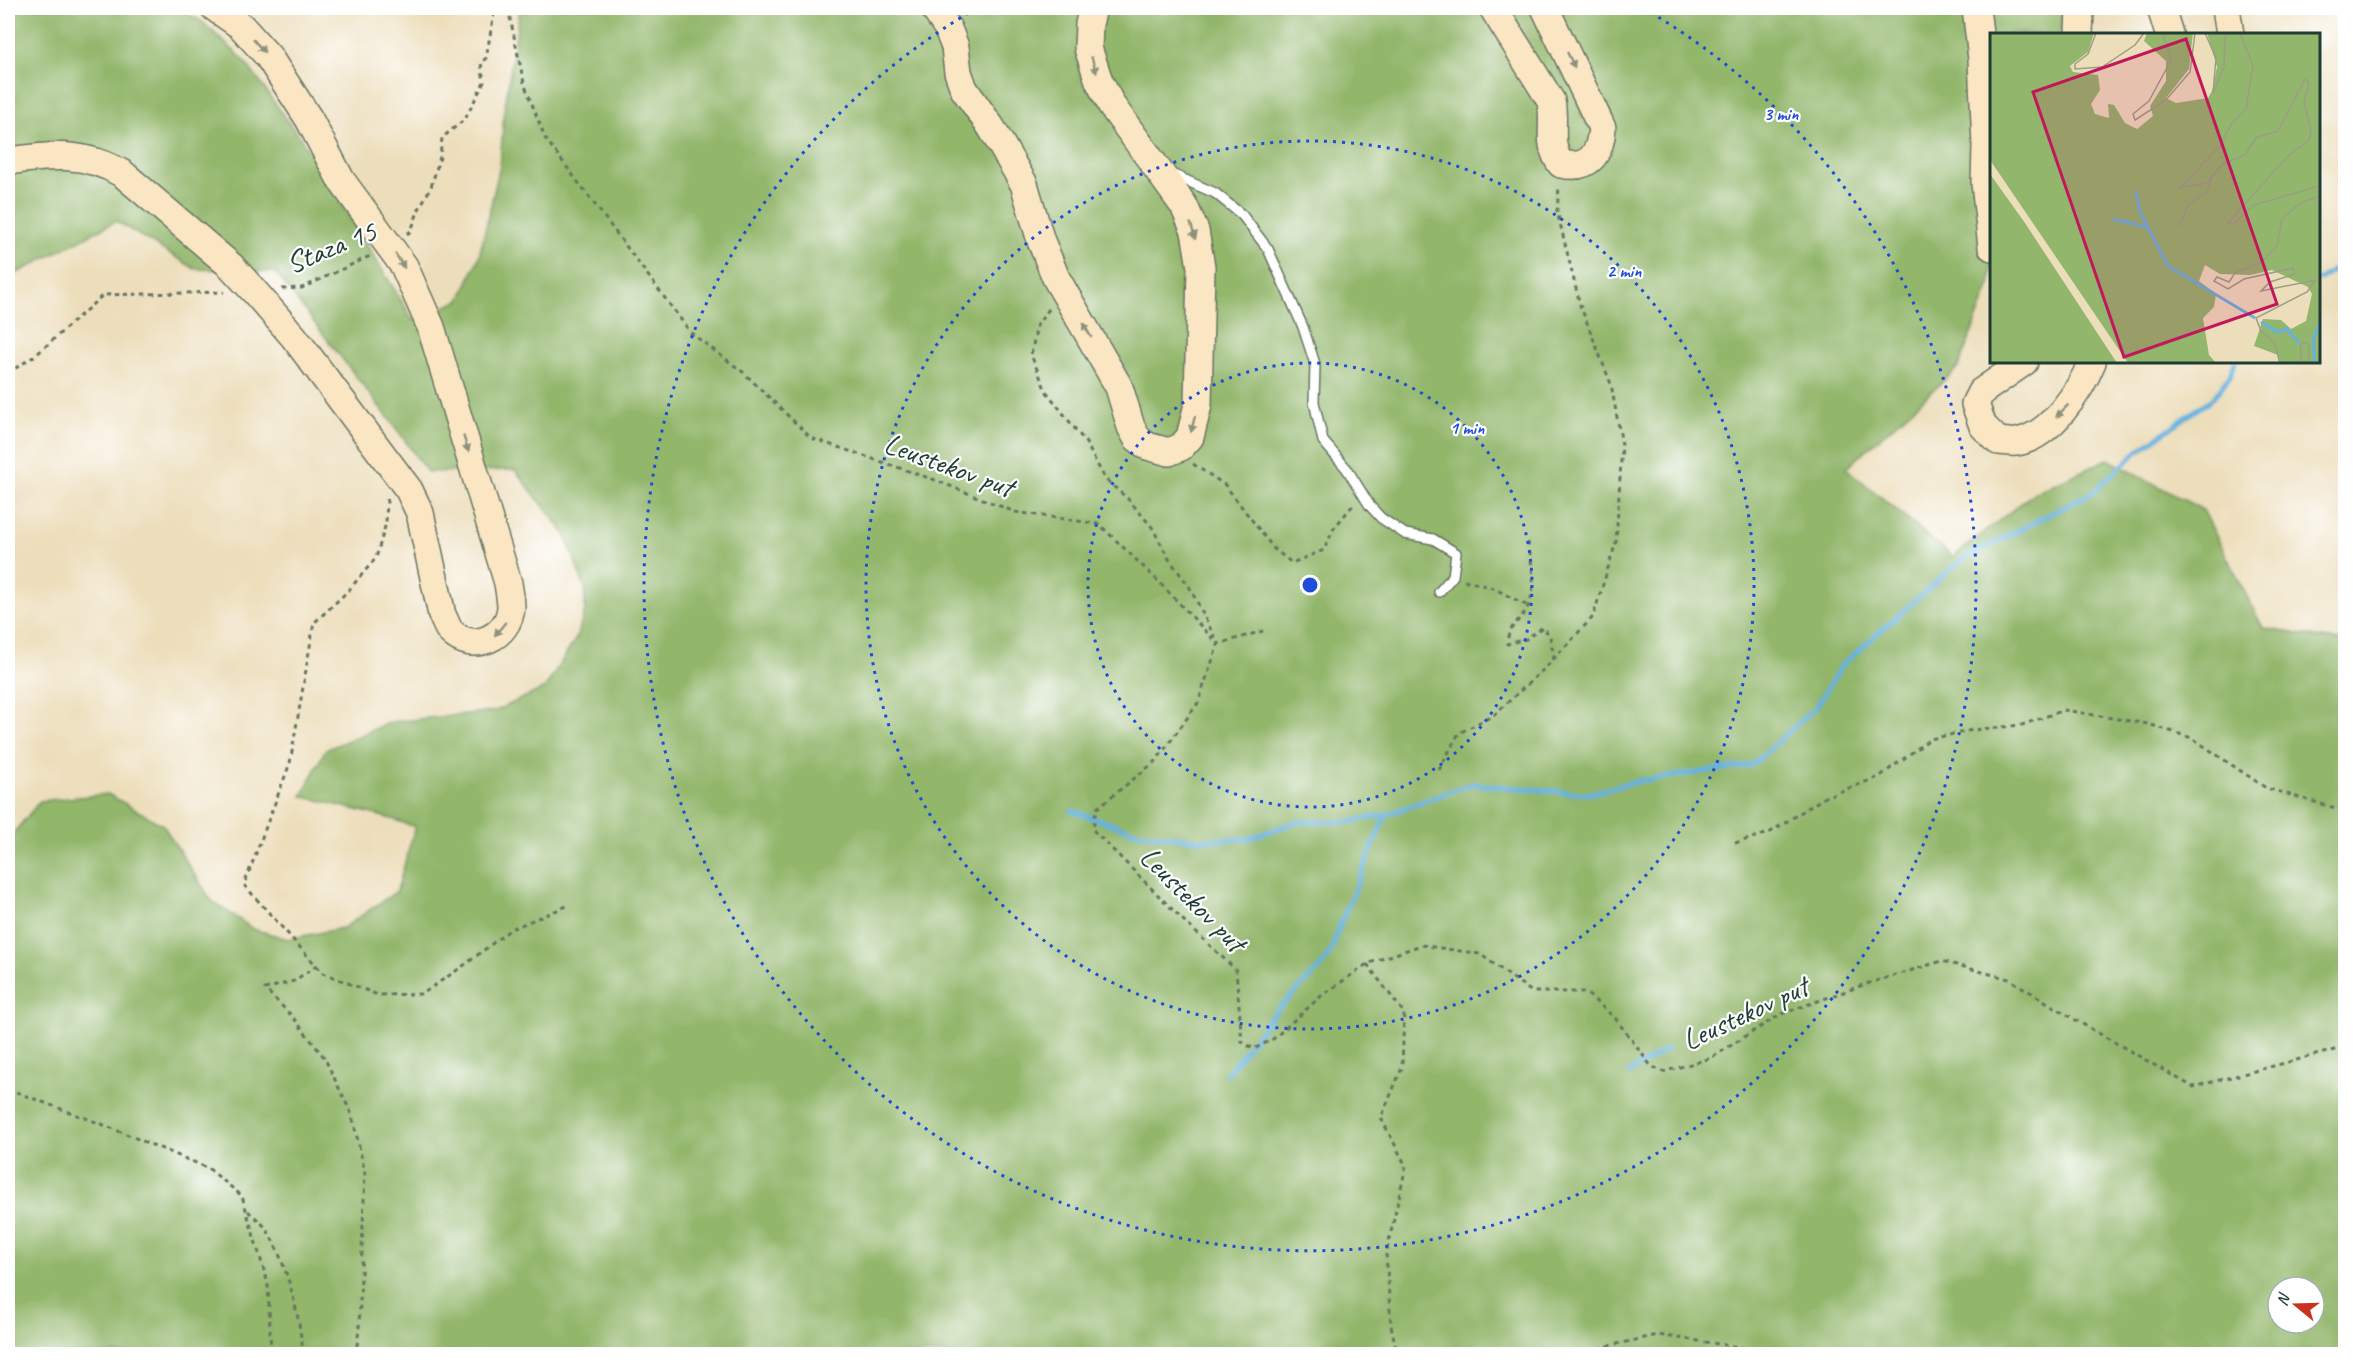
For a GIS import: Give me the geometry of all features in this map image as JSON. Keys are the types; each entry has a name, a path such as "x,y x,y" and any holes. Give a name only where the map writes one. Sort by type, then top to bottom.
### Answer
{"main road":[{"path":"8,161 58,156 79,157 108,165 123,174 231,266 294,337 409,490 420,513 442,615 449,630 460,639 482,642 491,639 505,625 511,608 508,583 431,327 404,266 341,180 309,119 268,56 241,26 215,8"},
{"path":"934,8 948,29 964,89 997,137 1024,184 1041,241 1056,278 1119,387 1131,427 1137,438 1147,446 1169,452 1174,451 1190,437 1198,405 1201,267 1195,231 1184,206 1112,106 1099,81 1088,48 1089,24 1093,8"},
{"path":"1493,8 1551,101 1554,114 1551,140 1554,154 1561,164 1574,167 1594,157 1601,144 1602,128 1545,8"},
{"path":"1976,8 1982,59 1987,217 1990,235"},
{"path":"2079,33 2080,8"},
{"path":"2161,8 2169,33"},
{"path":"2226,8 2230,33"},
{"path":"2023,363 1981,392 1975,405 1983,426 1998,441 2018,442 2035,435 2048,425 2071,402 2091,363"}],"lane":[{"path":"1156,167 1215,193 1242,214 1268,249 1303,327 1315,364 1314,402 1323,441 1347,469 1363,496 1381,518 1405,534 1433,539 1456,553 1453,576 1439,592"}],"path":[{"name":"Staza 15","path":"8,373 36,355 103,295 302,288 390,247 411,231 419,209 431,188 440,157 442,138 465,119 484,82 482,63 486,58 495,8"},
{"name":"Leustekov put","path":"508,8 524,83 545,138 691,333 743,372 811,438 935,480 1015,512 1099,525 1156,579 1218,644 1198,703 1156,761 1096,809 1093,830 1236,970 1242,1042 1254,1049 1273,1039 1320,997 1367,964 1421,945 1480,954 1532,992 1585,992 1615,1018 1651,1066 1664,1072 1711,1058 1780,1014 1942,961 2009,979 2193,1087 2346,1047"},
{"path":"1439,770 1459,733 1494,715 1593,617 1616,542 1622,445 1611,384 1580,304 1557,211 1561,164"},
{"path":"1067,297 1053,303 1037,325 1031,355 1046,391 1086,443 1105,479 1128,499 1152,527 1169,559 1189,585 1218,644 1263,631"},
{"path":"1174,451 1225,485 1274,549 1292,563 1324,550 1334,528 1346,511 1363,496"},
{"path":"389,461 386,522 376,558 348,591 314,623 290,763 244,885 323,973 378,994 422,994 466,964 511,928 567,906"},
{"path":"1528,542 1535,585 1528,606 1508,632 1507,644 1527,639 1543,627 1550,636 1554,658"},
{"path":"1453,576 1493,588 1528,606"},
{"path":"1735,843 1769,833 1825,797 1879,777 1930,739 1973,730 2022,725 2064,710 2148,724 2192,738 2266,788 2346,811"},
{"path":"1367,964 1404,1013 1402,1068 1381,1118 1406,1166 1386,1254 1391,1325 1397,1354"},
{"path":"316,965 294,981 265,989 292,1016 324,1057 352,1115 365,1173 356,1354"},
{"path":"8,1089 208,1168 242,1196 268,1284 270,1354"},
{"path":"247,1209 267,1229 279,1257 294,1299 303,1354"},
{"path":"1572,1354 1658,1335 1786,1354"}],"green space":[{"path":"8,8 176,8 200,20 243,59 301,139 414,321 460,300 479,257 500,166 504,112 520,8 2063,8 2060,33 1990,33 1990,285 1958,368 1846,468 1953,557 2034,493 2108,459 2203,510 2263,628 2345,642 2345,1354 8,1354 8,845 12,835 40,801 108,794 163,825 211,900 253,929 288,939 343,928 397,891 415,827 302,796 325,750 391,722 495,711 545,688 577,637 585,611 585,588 564,532 515,470 427,472 399,432 275,272 195,269 116,221 8,278"}],"waterway":[{"path":"2320,279 2346,262"},
{"path":"1072,811 1139,833 1199,840 1248,839 1296,822 1349,822 1386,815 1471,784 1588,794 1639,781 1752,765 1816,707 1842,665 1961,560 2093,492 2138,451 2213,398 2230,376 2235,363"},
{"path":"1226,1075 1274,1013 1320,968 1332,949 1386,815"},
{"path":"1629,1073 1667,1049"}]}
